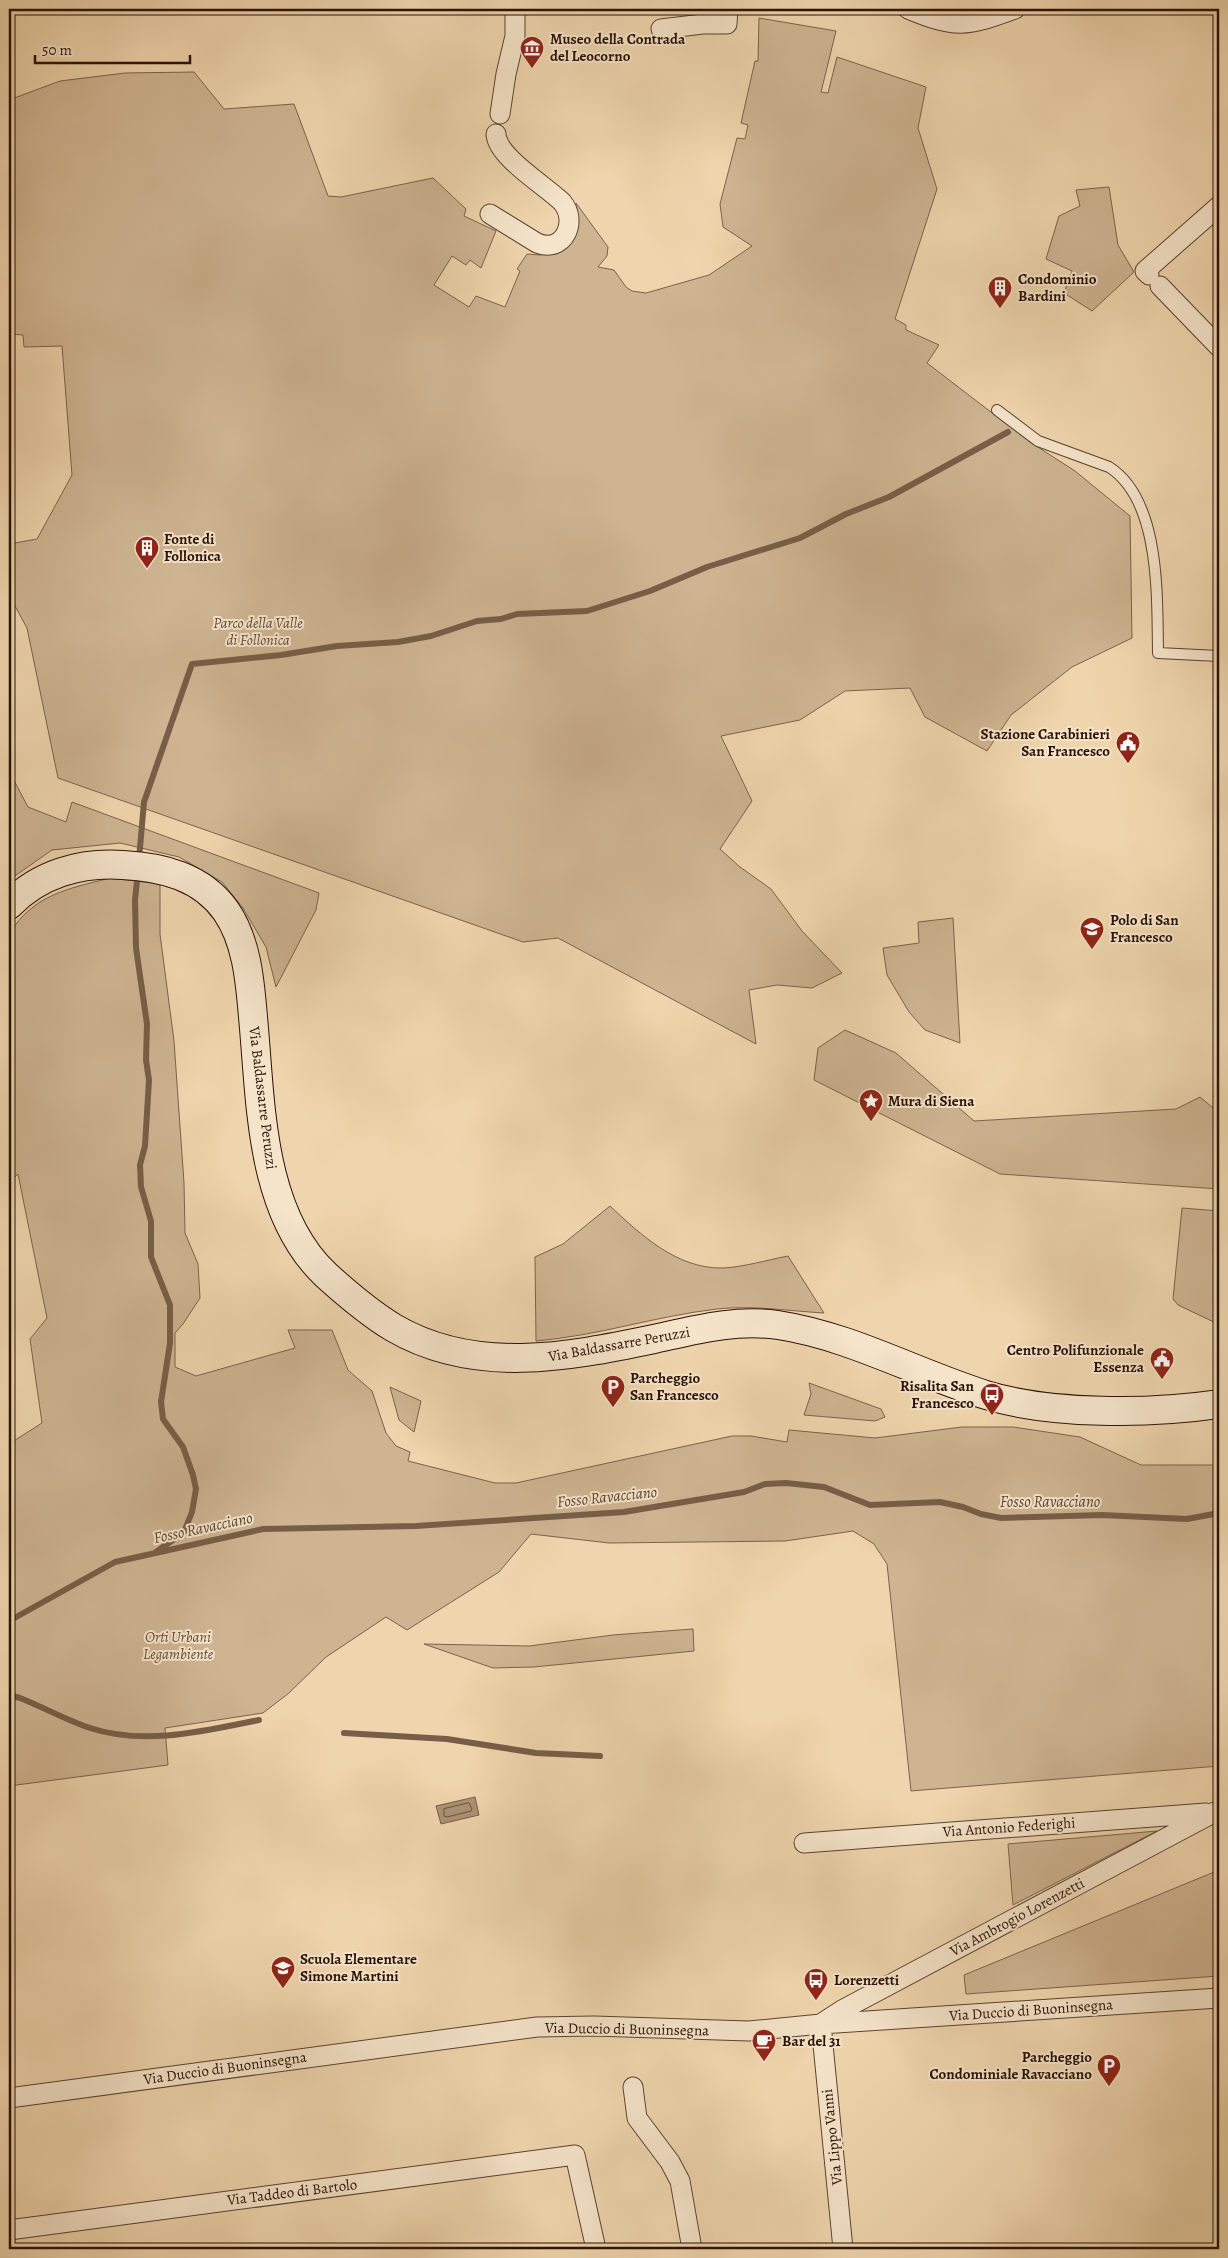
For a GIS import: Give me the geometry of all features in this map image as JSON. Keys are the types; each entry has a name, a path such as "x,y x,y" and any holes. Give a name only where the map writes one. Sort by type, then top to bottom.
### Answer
{"street":[{"path":"500,114 506,74 516,36 514,9"},
{"path":"661,29 703,24 727,24 728,9"},
{"path":"908,9 938,21 958,24 978,21 1014,9"},
{"path":"490,214 537,243 545,245 553,244 560,239 566,233 571,221 569,212 562,202 510,159 497,142 496,134"},
{"path":"1219,206 1151,277 1219,346"},
{"name":"Via Baldassarre Peruzzi","path":"9,906 29,888 49,877 74,868 114,864 165,870 197,884 212,895 224,909 238,937 246,965 251,995 267,1148 276,1189 288,1221 308,1254 323,1271 364,1308 398,1330 440,1347 460,1352 484,1356 529,1359 576,1354 728,1324 764,1324 825,1336 986,1395 1023,1403 1078,1409 1129,1410 1174,1409 1219,1404"},
{"name":"Via Antonio Federighi","path":"804,1843 1217,1812"},
{"name":"Via Ambrogio Lorenzetti","path":"821,2024 842,2010 1217,1812"},
{"name":"Via Duccio di Buoninsegna","path":"9,2098 309,2056 537,2028 594,2026 748,2031 821,2024 1219,1998"},
{"name":"Via Lippo Vanni","path":"821,2024 843,2249"},
{"path":"633,2086 637,2118 670,2162 680,2181 692,2249"},
{"name":"Via Taddeo di Bartolo","path":"9,2230 575,2155 596,2249"}],"lane":[{"path":"997,410 1038,441 1109,467 1123,478 1138,502 1149,537 1156,582 1158,653 1219,656"}],"green space":[{"name":"Parco della Valle di Follonica","path":"759,18 836,31 821,92 828,93 837,57 926,87 918,128 937,189 895,319 906,325 906,330 939,345 927,363 1030,442 1075,471 1130,516 1132,638 1072,667 1011,715 987,751 925,717 910,688 845,691 800,720 721,736 752,801 720,849 740,867 771,889 802,931 842,973 812,988 777,985 749,990 756,1044 558,938 523,942 58,778 27,628 9,595 9,544 37,539 72,475 62,346 24,347 23,335 9,334 9,100 60,81 125,73 194,72 224,109 294,104 328,196 341,197 433,178 466,209 464,216 496,231 481,268 470,260 466,265 452,256 434,285 469,307 476,296 505,307 520,271 517,269 527,254 540,255 552,253 576,222 576,203 608,247 607,256 598,267 614,270 626,287 632,291 646,293 709,275 752,246 723,227 720,204 737,138 745,139 748,125 741,123 755,61 758,61"},
{"path":"1109,187 1118,245 1134,272 1092,311 1064,293 1072,271 1046,259 1059,216 1080,206 1076,190"},
{"path":"9,771 28,807 66,822 72,802 319,893 316,910 276,987 266,947 243,908 222,882 179,857 120,843 52,850 9,880"},
{"name":"Orti Urbani Legambiente","path":"110,878 160,884 160,934 174,1041 184,1183 185,1233 198,1264 200,1298 175,1333 175,1367 196,1376 295,1348 288,1330 332,1330 348,1370 372,1391 386,1433 396,1446 410,1452 408,1461 495,1483 516,1483 732,1436 751,1436 787,1442 789,1430 875,1438 962,1427 1013,1427 1080,1437 1141,1465 1219,1465 1219,1766 911,1791 887,1564 874,1544 853,1531 785,1541 609,1543 531,1534 499,1572 407,1630 386,1617 326,1657 289,1693 263,1713 165,1728 168,1765 9,1786 9,1444 42,1423 30,1339 47,1318 18,1174 9,1183 9,934 29,910 53,895"},
{"path":"953,918 960,1043 925,1030 909,1012 887,975 883,948 919,943 918,922"},
{"path":"845,1030 896,1053 974,1121 1176,1109 1200,1097 1219,1113 1219,1189 1000,1174 814,1080 818,1048"},
{"path":"610,1206 647,1239 690,1263 706,1267 723,1268 788,1256 824,1313 757,1308 717,1309 672,1316 581,1335 536,1341 535,1257 563,1244"},
{"path":"1182,1208 1219,1211 1219,1339 1217,1340 1218,1324 1178,1305 1173,1299"},
{"path":"809,1383 881,1409 885,1417 875,1421 804,1415 811,1394"},
{"path":"390,1387 421,1401 414,1432 399,1420"},
{"path":"693,1629 694,1651 534,1667 493,1668 424,1644 529,1646 613,1635"},
{"path":"1157,1831 1013,1905 1008,1844"},
{"path":"1219,1870 1219,1976 966,1994 964,1975"}],"water":[{"path":"475,1797 479,1815 441,1824 436,1806"}],"waterway":[{"path":"139,859 144,802 192,664 281,655 337,646 398,642 431,636 477,621 501,619 517,614 587,611 650,591 707,567 800,538 846,514 889,497 1008,432"},
{"path":"138,871 135,900 136,948 147,1024 146,1060 149,1080 145,1146 140,1165 141,1187 151,1221 151,1257 170,1305 170,1343 161,1402 163,1419 183,1447 196,1489 192,1512 184,1532 156,1552"},
{"name":"Fosso Ravacciano","path":"9,1621 115,1562 263,1529 416,1526 624,1512 744,1492 765,1484 786,1483 824,1487 870,1505 940,1502 1001,1518 1102,1515 1187,1519 1219,1513"},
{"path":"9,1695 90,1728 132,1736 174,1735 259,1720"},
{"path":"344,1733 447,1739 536,1753 600,1756"}],"place":[{"name":"Museo della Contrada del Leocorno","path":"532,69"},
{"name":"Condominio Bardini","path":"1000,309"},
{"name":"Fonte di Follonica","path":"147,569"},
{"name":"Stazione Carabinieri San Francesco","path":"1128,764"},
{"name":"Polo di San Francesco","path":"1092,950"},
{"name":"Mura di Siena","path":"871,1122"},
{"name":"Centro Polifunzionale Essenza","path":"1162,1380"},
{"name":"Parcheggio San Francesco","path":"613,1408"},
{"name":"Risalita San Francesco","path":"992,1416"},
{"name":"Scuola Elementare Simone Martini","path":"283,1989"},
{"name":"Lorenzetti","path":"816,2001"},
{"name":"Bar del 31","path":"764,2062"},
{"name":"Parcheggio Condominiale Ravacciano","path":"1109,2087"}]}
